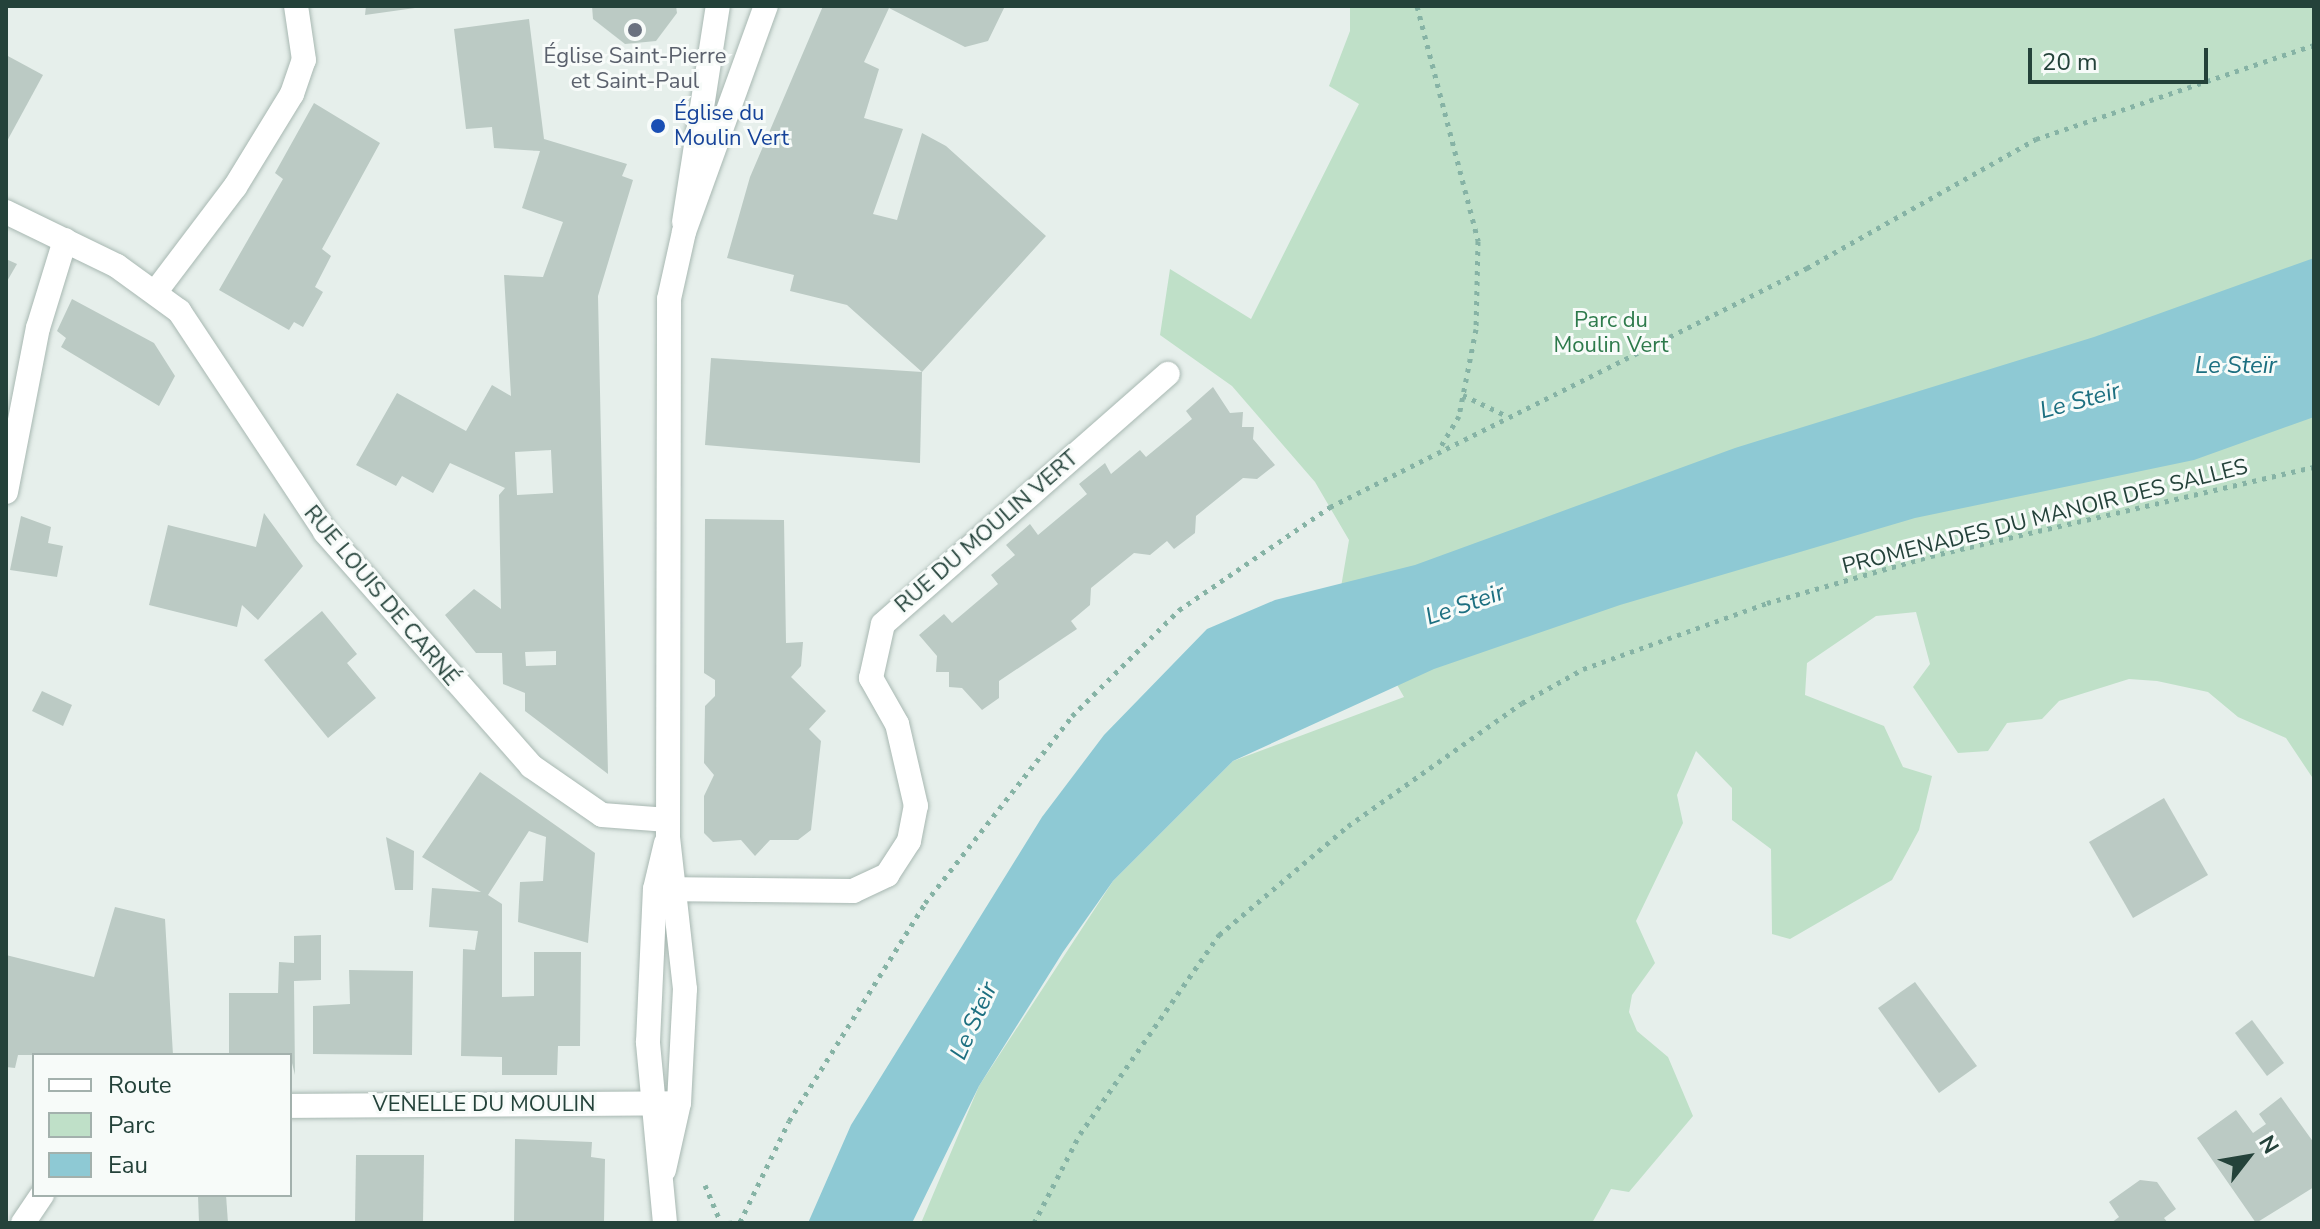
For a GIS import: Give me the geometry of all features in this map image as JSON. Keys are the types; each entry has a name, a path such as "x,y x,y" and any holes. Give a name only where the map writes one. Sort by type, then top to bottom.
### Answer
{"street":[{"path":"157,290 222,206 292,94 304,60 296,6"},
{"path":"665,1223 664,1170 653,1103 648,1042 667,889 665,340 684,232 695,115 718,6"},
{"path":"684,232 766,6"},
{"name":"RUE LOUIS DE CARNÉ","path":"6,212 157,290 179,311 325,532 531,766 602,815 668,828"},
{"path":"6,492 38,328 65,240"},
{"name":"RUE DU MOULIN VERT","path":"667,889 853,891 887,875 909,841 916,806 897,724 871,678 883,624 1168,374"},
{"path":"664,1170 679,1103 685,989 667,889"},
{"name":"VENELLE DU MOULIN","path":"292,1106 679,1103"},
{"path":"23,1223 41,1197"}],"path":[{"path":"1417,6 1478,241 1476,329 1463,395 1438,450"},
{"path":"728,1223 740,1223 802,1099 925,903 1072,716 1179,610 1245,561 1438,450 1807,268 2036,139 2314,45"},
{"path":"1463,395 1507,416"},
{"name":"PROMENADES DU MANOIR DES SALLES","path":"1034,1223 1080,1134 1219,935 1313,853 1522,703 1583,669 1767,603 2314,467"}],"green space":[{"name":"Parc du Moulin Vert","path":"1350,6 2314,6 2314,780 2286,738 2238,717 2208,692 2157,681 2129,679 2059,701 2042,719 2007,723 1988,751 1958,753 1913,687 1930,664 1916,612 1876,616 1807,663 1805,695 1884,726 1903,767 1932,776 1919,830 1892,880 1790,939 1772,934 1771,849 1732,820 1732,788 1696,751 1677,795 1683,823 1636,921 1655,963 1632,995 1629,1012 1637,1031 1668,1057 1693,1116 1629,1192 1611,1189 1592,1223 921,1223 979,1086 1113,881 1233,761 1404,697 1341,587 1349,540 1315,482 1232,386 1160,335 1170,269 1251,319 1359,104 1329,86 1350,31"}],"water":[{"name":"Le Steïr","path":"2314,258 2314,417 2194,460 1915,518 1620,605 1434,669 1233,761 1113,881 1063,952 979,1086 912,1223 808,1223 851,1125 1042,817 1104,735 1207,629 1275,600 1415,565 1735,448 2094,337"}],"building":[{"path":"366,6 414,6 415,8 365,15"},
{"name":"Église Saint-Pierre et Saint-Paul","path":"592,6 676,6 677,13 656,41 625,44 593,19"},
{"path":"823,6 1005,6 988,41 965,47 889,8 864,62 879,69 864,118 903,129 873,214 897,220 922,133 946,146 1046,236 922,372 847,305 790,291 794,275 727,258 750,177"},
{"path":"529,19 544,139 627,164 622,176 633,180 598,296 608,774 525,711 525,693 503,684 502,653 476,653 445,615 474,589 501,609 499,495 505,488 450,463 433,493 402,476 396,486 356,465 397,393 466,431 492,385 511,396 504,275 543,277 563,222 522,208 540,151 494,148 492,127 466,129 454,29","holes":["551,450 553,493 517,495 515,452","556,651 556,665 526,666 525,652"]},
{"path":"6,55 43,75 6,143"},
{"path":"314,103 380,143 322,249 331,256 315,287 323,292 303,327 294,322 289,330 219,290 283,179 275,173"},
{"path":"6,259 17,264 6,283"},
{"path":"72,299 154,343 175,376 159,406 61,347 66,338 57,331"},
{"path":"711,358 922,372 920,463 705,445"},
{"path":"1213,387 1230,413 1243,412 1242,427 1254,427 1253,439 1275,465 1257,479 1243,478 1196,516 1195,533 1174,549 1167,541 1150,555 1134,553 1091,588 1090,605 1071,621 1077,629 999,681 999,698 982,710 962,688 949,687 949,672 936,672 937,656 919,635 944,614 952,623 998,584 991,575 1015,555 1006,545 1030,524 1038,535 1087,494 1079,484 1105,463 1111,474 1140,450 1146,457 1192,419 1186,411"},
{"path":"264,513 303,566 258,620 242,605 237,627 149,605 168,525 256,547"},
{"path":"21,516 51,527 48,543 63,546 57,577 10,570"},
{"path":"705,519 784,520 786,643 803,642 801,666 791,677 826,711 809,729 821,741 811,830 798,840 770,840 755,856 741,840 713,842 704,833 704,796 714,775 704,763 705,706 715,696 715,680 704,673"},
{"path":"322,611 357,654 347,663 376,698 328,738 264,660"},
{"path":"42,691 72,705 63,726 32,711"},
{"path":"480,772 595,853 588,943 518,922 520,882 543,881 546,837 529,831 488,895 502,904 502,997 534,996 534,952 581,952 580,1046 558,1046 557,1075 502,1075 502,1057 461,1056 463,949 475,950 478,931 429,927 432,888 481,892 422,857"},
{"path":"2164,798 2208,875 2133,918 2089,842"},
{"path":"386,837 414,851 413,890 395,890"},
{"path":"115,907 165,919 173,1053 32,1053 18,1055 15,1068 6,1067 6,955 94,977"},
{"path":"321,935 321,980 294,981 295,1075 292,1053 229,1053 229,993 278,993 279,962 294,963 294,936"},
{"path":"349,970 413,971 412,1055 313,1054 313,1006 350,1004"},
{"path":"1915,982 1977,1066 1939,1093 1878,1008"},
{"path":"2252,1020 2284,1063 2267,1076 2235,1033"},
{"path":"2281,1097 2314,1143 2314,1187 2256,1223 2197,1138 2236,1110 2253,1133 2266,1124 2259,1114"},
{"path":"515,1139 592,1142 591,1157 605,1159 604,1223 514,1223"},
{"path":"356,1155 424,1155 423,1223 355,1223"},
{"path":"2140,1180 2157,1182 2176,1209 2164,1218 2168,1223 2111,1223 2119,1217 2109,1202"},
{"path":"198,1197 226,1197 228,1223 199,1223"}],"place":[{"name":"Église Saint-Pierre et Saint-Paul","path":"635,30"},
{"name":"Église du Moulin Vert","path":"658,126"}],"water label":[{"name":"Le Steir","path":"2080,401"},
{"name":"Le Steir","path":"1465,605"},
{"name":"Le Steir","path":"974,1021"}]}
